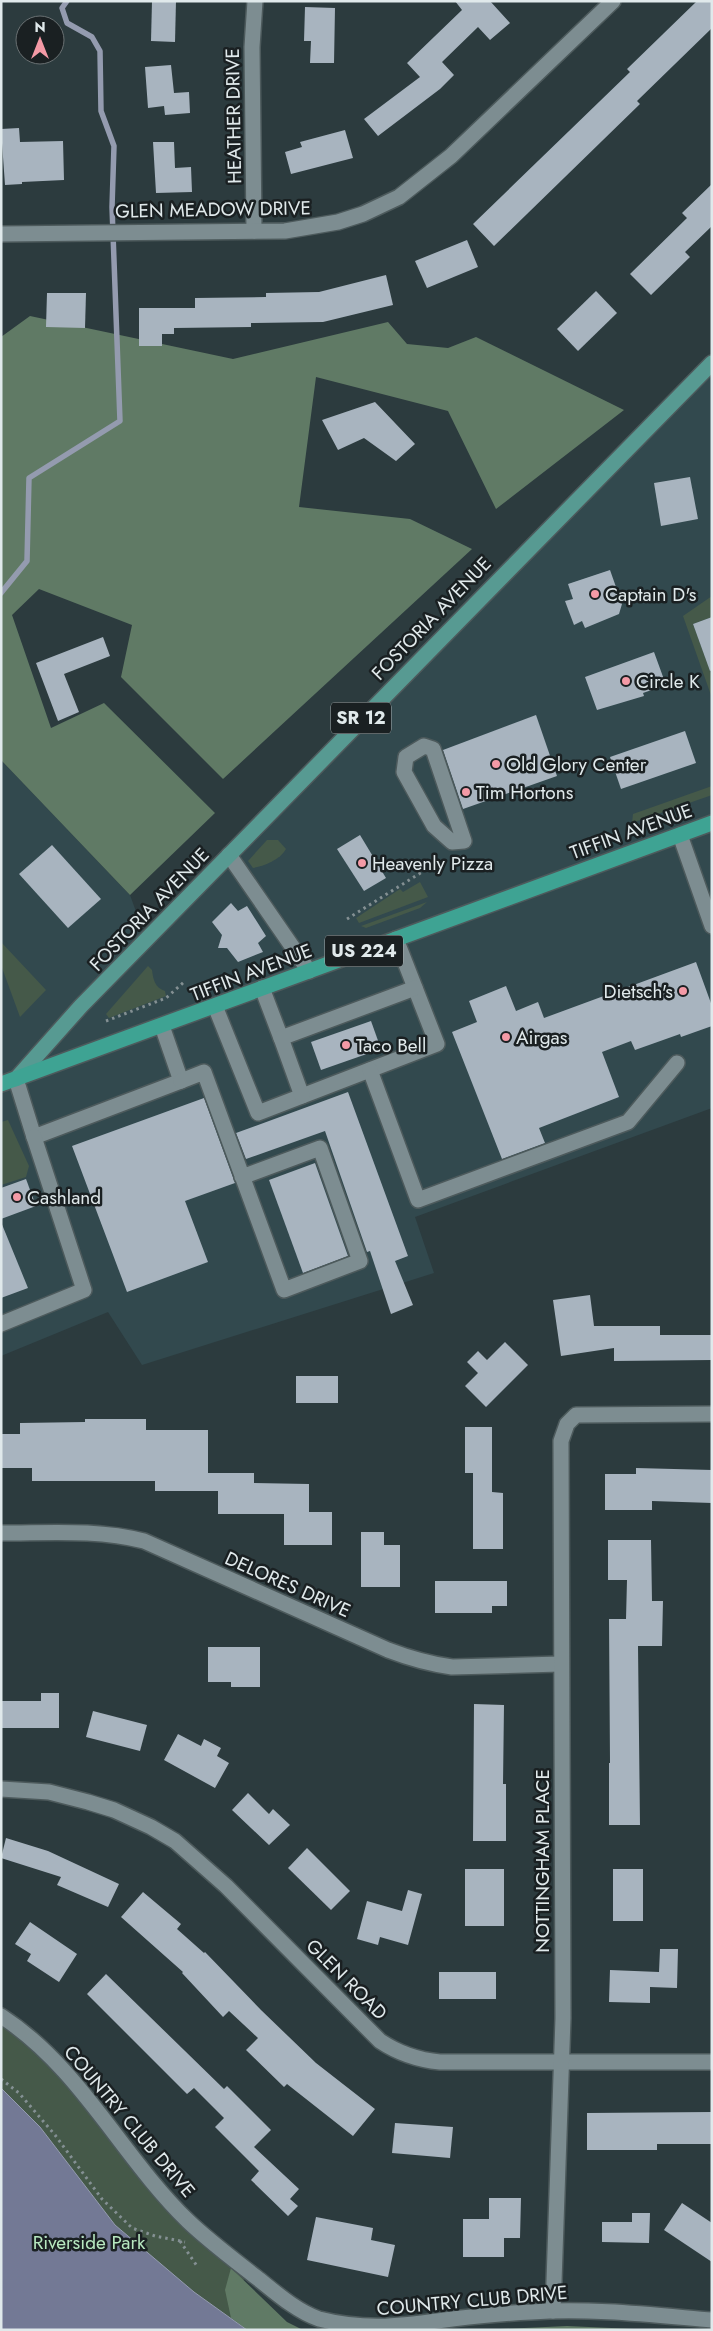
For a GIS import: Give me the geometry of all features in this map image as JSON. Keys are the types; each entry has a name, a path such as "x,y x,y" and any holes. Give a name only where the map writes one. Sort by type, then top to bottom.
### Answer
{"highway":[{"name":"TIFFIN AVENUE","path":"1,1084 712,823"}],"main road":[{"name":"FOSTORIA AVENUE","path":"16,1079 81,1006 712,363"}],"street":[{"name":"HEATHER DRIVE","path":"254,231 252,47 255,1"},
{"name":"GLEN MEADOW DRIVE","path":"1,234 254,231 312,228 363,214 399,197 451,156 613,1"},
{"path":"424,746 433,749 464,841 452,842 434,826 404,772 406,756 424,746"},
{"path":"680,835 712,926"},
{"path":"229,855 309,971"},
{"path":"215,1006 258,1113 437,1044 396,939"},
{"path":"262,988 302,1096"},
{"path":"281,1038 415,988"},
{"path":"162,1026 181,1081"},
{"path":"370,1070 418,1200 628,1122 677,1063"},
{"path":"34,1136 204,1072 242,1177 284,1290 360,1261 320,1148 242,1177"},
{"path":"1,1324 84,1290 16,1079"},
{"name":"NOTTINGHAM PLACE","path":"553,2312 560,2062 563,2018 560,1454 567,1424 576,1415 712,1414"},
{"name":"DELORES DRIVE","path":"1,1533 118,1535 144,1542 388,1650 430,1664 452,1667 560,1664"},
{"name":"GLEN ROAD","path":"1,1790 49,1792 88,1802 114,1810 151,1827 175,1841 226,1886 357,2019 390,2048 421,2059 440,2062 712,2062"},
{"name":"COUNTRY CLUB DRIVE","path":"1,2016 60,2065 160,2190 188,2220 261,2282 303,2312 336,2324 386,2330 478,2316 553,2312 603,2311 712,2320"}],"path":[{"path":"347,919 422,872"},
{"path":"106,1021 166,998 184,982"},
{"path":"1,2079 19,2093 55,2135 102,2199 132,2228 154,2236 187,2242"},
{"path":"179,2240 197,2266"}],"shaded area":[{"path":"712,363 712,1108 415,1217 434,1273 142,1365 108,1312 1,1356 1,760 130,895 146,939"}],"green space":[{"path":"30,316 233,359 388,322 407,344 448,348 476,337 624,410 496,509 448,411 316,377 299,507 410,519 472,549 223,779 121,677 132,625 39,589 12,615 51,728 104,703 215,813 130,895 1,760 1,337"},
{"path":"712,596 712,617 693,624 712,676 712,698 683,616"},
{"path":"712,786 712,795 632,823 633,814"},
{"path":"267,840 278,840 286,849 276,859 253,868 248,861"},
{"path":"420,882 428,897 359,923 356,918 400,889 403,892"},
{"path":"427,902 420,908 366,928 361,926"},
{"path":"1,942 46,990 20,1017 1,965"},
{"path":"148,966 152,970 155,983 165,991 166,996 109,1018 106,1014"},
{"path":"8,1120 29,1166 26,1177 1,1185 1,1122"},
{"name":"Riverside Park","path":"1,2016 8,2021 134,2158 247,2270 231,2318 247,2330 1,2330"},
{"path":"231,2268 287,2322 303,2330 247,2330 231,2318 225,2290"},
{"path":"567,2326 656,2330 480,2330"}],"water":[{"path":"1,2088 40,2127 115,2225 194,2292 247,2330 1,2330"}],"building":[{"path":"152,1 176,1 175,42 151,41"},
{"path":"455,1 490,1 510,23 490,40 478,27 442,62 454,75 440,89 378,136 364,119 420,77 407,63 462,10"},
{"path":"697,1 712,1 712,28 637,101 640,104 494,246 473,224 630,72 627,69"},
{"path":"305,7 335,8 334,63 310,63 311,41 304,41"},
{"path":"171,65 174,93 189,92 190,113 165,115 164,106 148,108 145,67"},
{"path":"19,128 20,142 63,141 64,180 22,182 22,184 5,185 1,129"},
{"path":"345,130 353,158 291,174 285,152 302,147 300,142"},
{"path":"153,142 174,142 175,168 191,167 192,192 156,193"},
{"path":"712,184 712,226 685,252 690,257 651,295 630,274 687,218 682,213"},
{"path":"467,240 478,267 427,288 415,261"},
{"path":"386,275 393,305 323,322 251,323 251,327 174,328 174,334 162,334 162,346 139,346 139,308 195,308 195,298 266,297 266,293 319,292"},
{"path":"596,291 617,313 578,351 557,329"},
{"path":"47,293 86,293 85,328 46,327"},
{"path":"375,402 415,444 396,461 364,438 338,450 322,420"},
{"path":"690,477 698,519 661,526 654,483"},
{"name":"Captain D's","path":"610,570 622,604 619,614 585,628 582,621 574,625 565,601 573,599 568,584"},
{"path":"712,617 712,670 710,671 693,624"},
{"path":"103,637 110,656 64,674 79,712 58,721 36,663"},
{"name":"Circle K","path":"654,652 666,685 643,693 644,696 597,710 585,677"},
{"name":"Old Glory Center","path":"536,715 557,776 463,809 443,750"},
{"path":"685,731 696,763 621,789 610,757"},
{"name":"Heavenly Pizza","path":"360,835 386,878 364,891 337,849"},
{"path":"52,845 101,899 68,928 19,874"},
{"path":"231,903 238,911 247,906 266,936 258,943 263,952 238,962 227,948 218,948 222,935 212,922"},
{"path":"696,962 712,1006 712,1026 681,1037 680,1034 635,1050 631,1041 602,1052 619,1097 539,1128 545,1143 502,1159 452,1032 477,1022 469,1001 506,986 516,1011 538,1002 544,1018"},
{"name":"Taco Bell","path":"371,1021 381,1049 321,1070 311,1042"},
{"path":"348,1092 408,1256 395,1261 413,1305 391,1314 370,1251 367,1252 325,1131 246,1159 236,1133"},
{"path":"204,1098 235,1183 185,1201 208,1262 127,1292 72,1146"},
{"path":"315,1163 348,1256 303,1273 269,1180"},
{"name":"Cashland","path":"26,1179 36,1206 1,1219 1,1188"},
{"path":"1,1222 28,1288 1,1298"},
{"path":"590,1295 594,1326 660,1326 660,1335 712,1335 712,1360 614,1361 614,1348 561,1356 553,1300"},
{"path":"505,1342 528,1365 486,1407 465,1386 478,1373 467,1362 478,1351 487,1360"},
{"path":"296,1376 338,1376 338,1403 296,1403"},
{"path":"85,1419 146,1419 146,1430 208,1430 208,1473 254,1473 254,1483 309,1484 309,1512 332,1512 332,1545 284,1545 284,1514 218,1514 218,1491 155,1491 155,1481 32,1481 32,1468 1,1468 1,1434 20,1434 20,1423 85,1422"},
{"path":"465,1427 492,1427 492,1492 503,1493 503,1549 473,1549 473,1473 465,1473"},
{"path":"636,1468 712,1470 712,1503 652,1501 652,1510 605,1510 605,1474 636,1474"},
{"path":"361,1532 384,1532 384,1545 400,1545 400,1587 361,1587"},
{"path":"608,1540 651,1540 652,1601 663,1601 662,1646 638,1646 640,1825 609,1825 609,1619 626,1619 627,1580 608,1580"},
{"path":"435,1581 507,1581 507,1606 492,1606 492,1613 435,1613"},
{"path":"208,1647 260,1647 260,1687 231,1687 231,1682 208,1682"},
{"path":"41,1693 59,1693 59,1728 1,1728 1,1701 41,1701"},
{"path":"474,1704 504,1705 503,1784 506,1784 506,1841 473,1841"},
{"path":"93,1711 147,1725 140,1751 86,1737"},
{"path":"178,1734 201,1746 204,1739 221,1748 217,1756 229,1763 215,1788 164,1760"},
{"path":"248,1793 269,1814 273,1809 290,1825 269,1845 232,1810"},
{"path":"6,1838 48,1851 119,1884 108,1907 57,1885 61,1877 1,1858"},
{"path":"307,1848 350,1891 331,1910 288,1868"},
{"path":"465,1869 504,1869 504,1926 465,1926"},
{"path":"613,1869 643,1869 643,1921 613,1921"},
{"path":"408,1890 422,1894 408,1945 380,1937 378,1945 357,1939 367,1901 402,1911"},
{"path":"143,1892 181,1924 177,1929 205,1952 316,2063 375,2109 353,2136 287,2084 284,2087 246,2050 258,2038 229,2011 223,2017 183,1972 121,1917"},
{"path":"30,1922 77,1954 59,1982 27,1961 31,1954 15,1944"},
{"path":"660,1949 678,1949 677,1988 650,1987 650,2003 609,2002 610,1970 659,1972"},
{"path":"439,1972 496,1972 496,1999 439,1999"},
{"path":"106,1974 224,2089 227,2086 271,2130 254,2147 299,2189 290,2199 298,2206 288,2216 251,2180 259,2171 215,2127 224,2118 194,2088 187,2094 87,1994"},
{"path":"712,2112 712,2144 657,2144 657,2150 587,2150 587,2113"},
{"path":"395,2123 453,2127 450,2158 392,2153"},
{"path":"489,2198 521,2198 520,2238 504,2238 504,2257 463,2257 463,2219 489,2219"},
{"path":"682,2203 712,2223 712,2262 664,2230"},
{"path":"632,2213 650,2213 649,2243 602,2242 602,2222 632,2222"},
{"path":"316,2217 373,2228 371,2240 395,2245 388,2277 307,2260"}],"waterway":[{"path":"1,593 27,561 29,478 120,421 112,207 114,146 101,111 100,51 92,37 67,23 62,8 67,1"}],"place":[{"name":"Captain D's","path":"595,594"},
{"name":"Circle K","path":"626,681"},
{"name":"Old Glory Center","path":"496,764"},
{"name":"Tim Hortons","path":"466,792"},
{"name":"Heavenly Pizza","path":"362,863"},
{"name":"Dietsch's","path":"683,991"},
{"name":"Airgas","path":"506,1037"},
{"name":"Taco Bell","path":"346,1045"},
{"name":"Cashland","path":"17,1197"}]}
